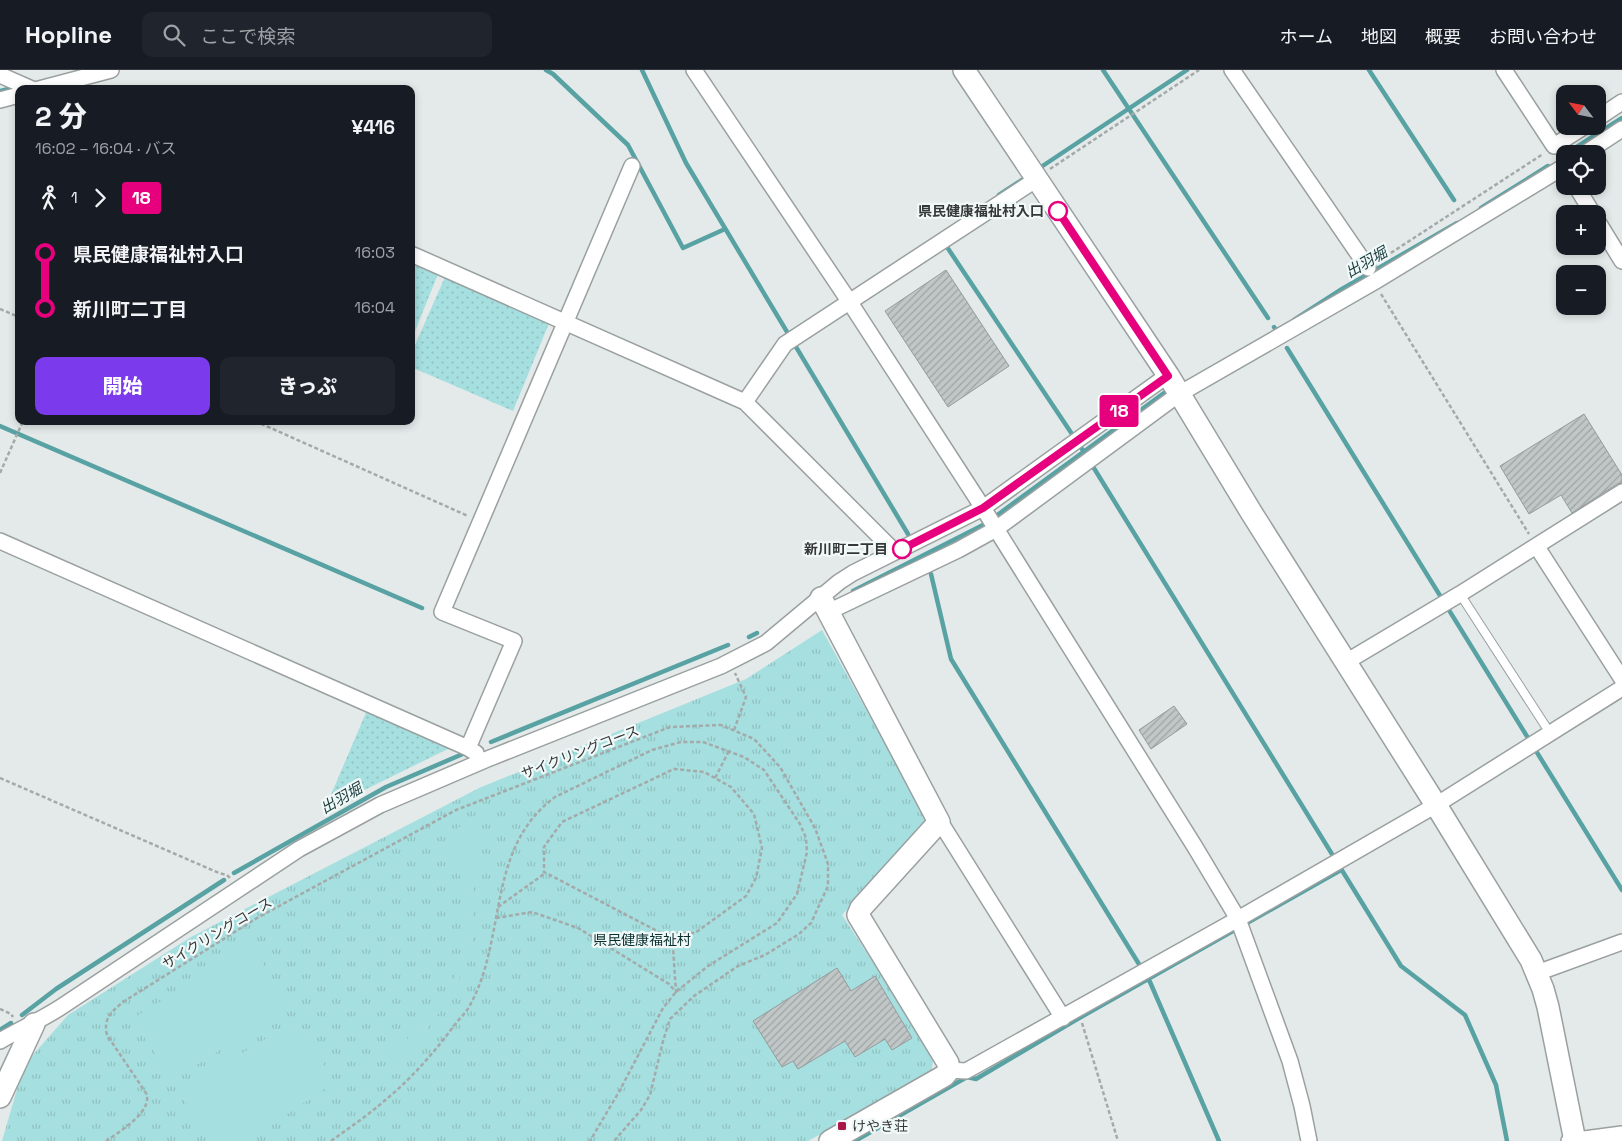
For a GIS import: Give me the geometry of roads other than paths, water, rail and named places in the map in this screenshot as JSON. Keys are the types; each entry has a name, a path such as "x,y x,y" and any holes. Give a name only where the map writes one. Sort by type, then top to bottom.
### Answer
{"street":[{"path":"54,85 111,70"},
{"path":"694,70 849,301 983,508 1238,919 1290,1061 1309,1141"},
{"path":"964,70 1168,376 1251,512 1436,805 1537,973 1548,1007 1573,1141 1622,1134"},
{"path":"1232,70 1368,268"},
{"path":"1504,70 1554,146 1571,135"},
{"path":"0,75 23,85"},
{"path":"0,100 15,95"},
{"path":"1606,113 1622,102"},
{"path":"1598,145 1622,129"},
{"path":"468,748 514,642 442,612 632,166"},
{"path":"0,1041 34,1024 299,849 380,805 485,760 731,661 766,643 824,605 958,550 996,529 1179,394 1374,282 1556,172"},
{"path":"745,402 785,344 1037,179"},
{"path":"1606,235 1622,262"},
{"path":"415,256 745,402 895,552"},
{"path":"824,605 839,582 853,573 983,508 1168,376"},
{"path":"1346,662 1460,594 1622,492"},
{"path":"0,541 468,748 485,760"},
{"path":"1536,546 1622,679"},
{"path":"824,605 939,822 950,836 1063,1018"},
{"path":"949,1070 966,1072 1238,919 1436,805 1622,688"},
{"path":"830,1141 944,1076 949,1070 948,1063 858,915 861,908 939,822"},
{"path":"1537,973 1622,942"},
{"path":"0,1097 34,1024"}],"lane":[{"path":"1460,594 1550,734"}],"waterway":[{"path":"546,70 553,74 628,145 683,248 725,229"},
{"path":"642,70 686,163 908,534"},
{"path":"1103,70 1268,318"},
{"path":"1038,169 1187,70"},
{"path":"1369,70 1454,200"},
{"path":"0,91 15,87"},
{"name":"出羽堀","path":"1580,145 1622,118"},
{"name":"出羽堀","path":"1481,208 1548,166"},
{"path":"999,195 1028,176"},
{"name":"出羽堀","path":"1294,320 1342,289 1457,223"},
{"path":"945,244 1084,452 1401,966 1465,1015 1496,1085 1507,1141"},
{"name":"出羽堀","path":"1274,327 1278,333"},
{"path":"1287,348 1622,890"},
{"name":"出羽堀","path":"996,516 1164,393"},
{"path":"0,426 422,608"},
{"name":"出羽堀","path":"853,591 985,524"},
{"path":"931,574 951,659 1150,982 1219,1141"},
{"name":"出羽堀","path":"749,637 757,633"},
{"name":"出羽堀","path":"491,742 728,645"},
{"name":"出羽堀","path":"234,873 386,787 465,753"},
{"path":"855,1141 967,1077 976,1079 1074,1021 1341,870"},
{"name":"出羽堀","path":"22,1015 56,989 224,880"},
{"name":"出羽堀","path":"0,1030 11,1023"}],"place":[{"name":"県民健康福祉村入口","path":"1058,211"},
{"name":"新川町二丁目","path":"902,549"},
{"name":"けやき荘","path":"842,1126"}],"park label":[{"name":"県民健康福祉村","path":"642,940"}]}
